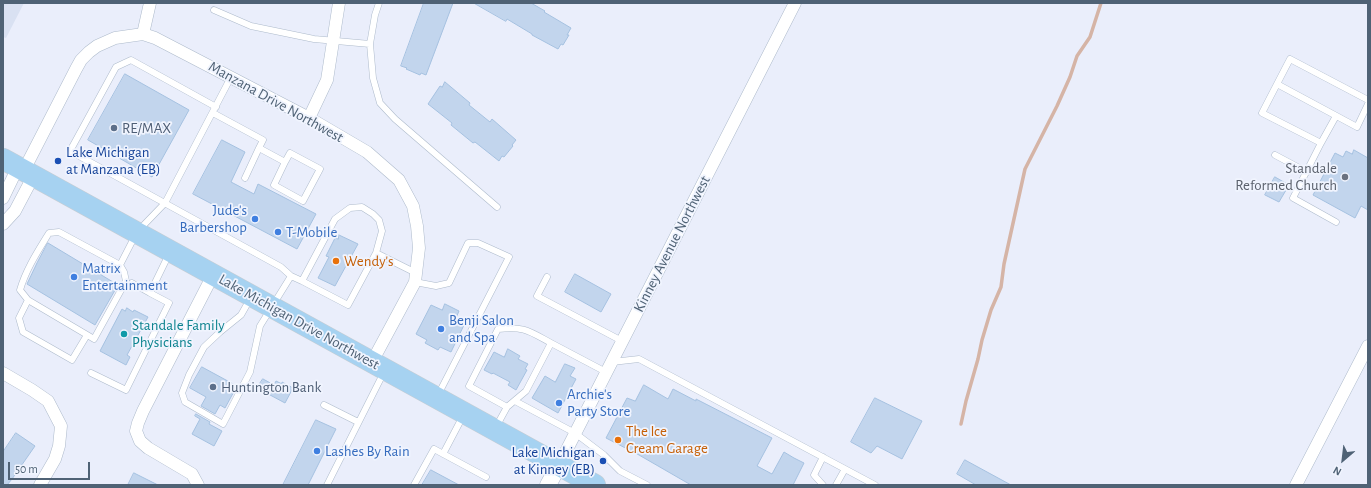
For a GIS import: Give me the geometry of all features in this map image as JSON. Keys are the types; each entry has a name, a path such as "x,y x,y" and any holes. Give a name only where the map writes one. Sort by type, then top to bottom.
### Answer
{"highway":[{"name":"Lake Michigan Drive Northwest","path":"20,168 595,485"}],"street":[{"path":"143,34 150,3"},
{"path":"309,118 326,80 339,3"},
{"name":"Kinney Avenue Northwest","path":"548,485 795,3"},
{"name":"Manzana Drive Northwest","path":"20,168 81,60 97,46 115,38 143,34 165,42 309,118 367,152 399,180 413,206 419,248 415,278 378,366"},
{"path":"3,198 20,168"},
{"path":"3,224 15,211 20,168"},
{"path":"198,485 192,474 148,448 140,441 136,431 138,423 213,275"},
{"path":"1296,485 1368,346"},
{"path":"3,373 48,401 61,426 55,459 40,485"}],"lane":[{"path":"378,3 370,44 373,78 380,103 396,119 497,207"},
{"path":"214,10 251,26 314,39 370,44"},
{"path":"1321,143 1262,113 1290,59 1368,100"},
{"path":"216,107 132,60 116,66 70,151 281,267 291,276 348,304 376,253 382,231 379,220 362,207 350,208 335,219 302,281"},
{"path":"120,265 136,232 165,203 213,114 231,77"},
{"path":"1277,84 1357,127 1368,104"},
{"path":"213,114 263,140 244,178"},
{"path":"1336,116 1293,198 1336,222"},
{"path":"259,148 286,162"},
{"path":"290,153 320,169 303,201 274,185 286,162 290,153"},
{"path":"1276,155 1307,172"},
{"path":"59,232 120,265 124,272 126,281 94,339 28,300 20,290 24,277 49,233 59,232"},
{"path":"376,253 415,278 436,286 449,282 468,243 478,243 509,257 437,398"},
{"path":"150,293 171,251"},
{"path":"251,296 241,315 204,347 189,375 182,393 185,402 223,424 250,372 260,326 291,276"},
{"path":"547,277 537,296 622,341"},
{"path":"91,372 126,390 169,303 132,283"},
{"path":"28,300 19,318 23,332 72,360 87,335"},
{"path":"507,407 469,386 498,329 526,329 551,343 609,367 639,358 875,485"},
{"path":"494,430 507,407 526,391 551,343"},
{"path":"327,485 358,422 378,366"},
{"path":"515,401 575,433 604,455 620,471 647,485"},
{"path":"324,405 358,422"},
{"path":"443,454 464,413"},
{"path":"414,485 434,449 486,477"},
{"path":"823,457 814,474 823,485"},
{"path":"836,485 845,469"}],"shaded area":[{"path":"3,3 24,3 6,38 3,37"}],"building":[{"path":"424,3 453,3 426,75 421,73 420,75 401,66"},
{"path":"474,3 531,3 571,28 567,35 569,35 563,45 561,44 558,49 507,19 506,21"},
{"path":"125,74 189,110 152,177 88,140"},
{"path":"445,82 470,103 469,105 490,122 492,119 516,140 512,145 513,146 504,157 502,156 499,161 475,142 473,143 451,125 452,123 428,104 440,86 442,87"},
{"path":"222,140 245,152 231,182 254,194 258,184 316,214 297,249 193,194"},
{"name":"Standale Reformed Church","path":"1354,150 1368,158 1368,210 1361,206 1355,218 1313,195 1335,153 1343,157 1346,151 1352,154"},
{"path":"1275,177 1289,185 1279,202 1265,195"},
{"name":"Wendy's","path":"339,235 358,244 335,286 318,278 329,257 326,256 335,238 338,239"},
{"path":"48,243 118,285 95,325 27,284"},
{"path":"575,274 611,294 601,312 565,292"},
{"name":"Benji Salon and Spa","path":"445,304 459,311 456,318 465,323 451,352 440,347 438,350 425,343 427,340 416,334 431,305 442,310"},
{"name":"Standale Family Physicians","path":"127,308 133,312 134,310 148,317 127,355 130,357 126,365 100,351 122,309 125,311"},
{"path":"508,349 520,356 518,359 528,364 525,369 527,370 516,390 508,385 510,382 484,370 494,352 504,357"},
{"path":"565,364 575,368 570,376 576,379 558,413 532,398 545,376 555,382"},
{"path":"202,367 237,386 225,408 220,405 215,414 201,406 206,397 190,388"},
{"path":"263,379 274,385 276,381 282,384 282,382 293,388 285,403 257,388"},
{"path":"644,385 668,399 673,389 696,401 696,399 772,438 757,466 772,474 784,452 804,463 793,485 691,485 606,438 627,398 635,401"},
{"path":"875,398 922,421 902,459 877,446 871,453 851,442"},
{"path":"196,414 210,422 209,424 222,431 214,446 192,434 200,419 195,416"},
{"path":"316,420 336,429 308,485 283,485"},
{"path":"16,433 35,446 12,479 7,485 3,485 3,452"},
{"path":"965,460 1011,485 976,485 957,474"},
{"path":"431,470 459,485 422,485"},
{"path":"134,473 158,485 128,485"}],"waterway":[{"path":"961,424 982,340 991,310 1001,287 1004,264 1025,169 1057,106 1070,77 1077,56 1090,37 1101,3"}],"place":[{"name":"RE/MAX","path":"114,128"},
{"name":"Lake Michigan at Manzana (EB)","path":"58,161"},
{"name":"Standale Reformed Church","path":"1345,177"},
{"name":"Jude's Barbershop","path":"255,219"},
{"name":"T-Mobile","path":"278,232"},
{"name":"Wendy's","path":"336,261"},
{"name":"Matrix Entertainment","path":"74,277"},
{"name":"Benji Salon and Spa","path":"441,329"},
{"name":"Standale Family Physicians","path":"124,334"},
{"name":"Huntington Bank","path":"213,387"},
{"name":"Archie's Party Store","path":"559,403"},
{"name":"The Ice Cream Garage","path":"618,440"},
{"name":"Lashes By Rain","path":"317,451"},
{"name":"Lake Michigan at Kinney (EB)","path":"603,461"}]}
